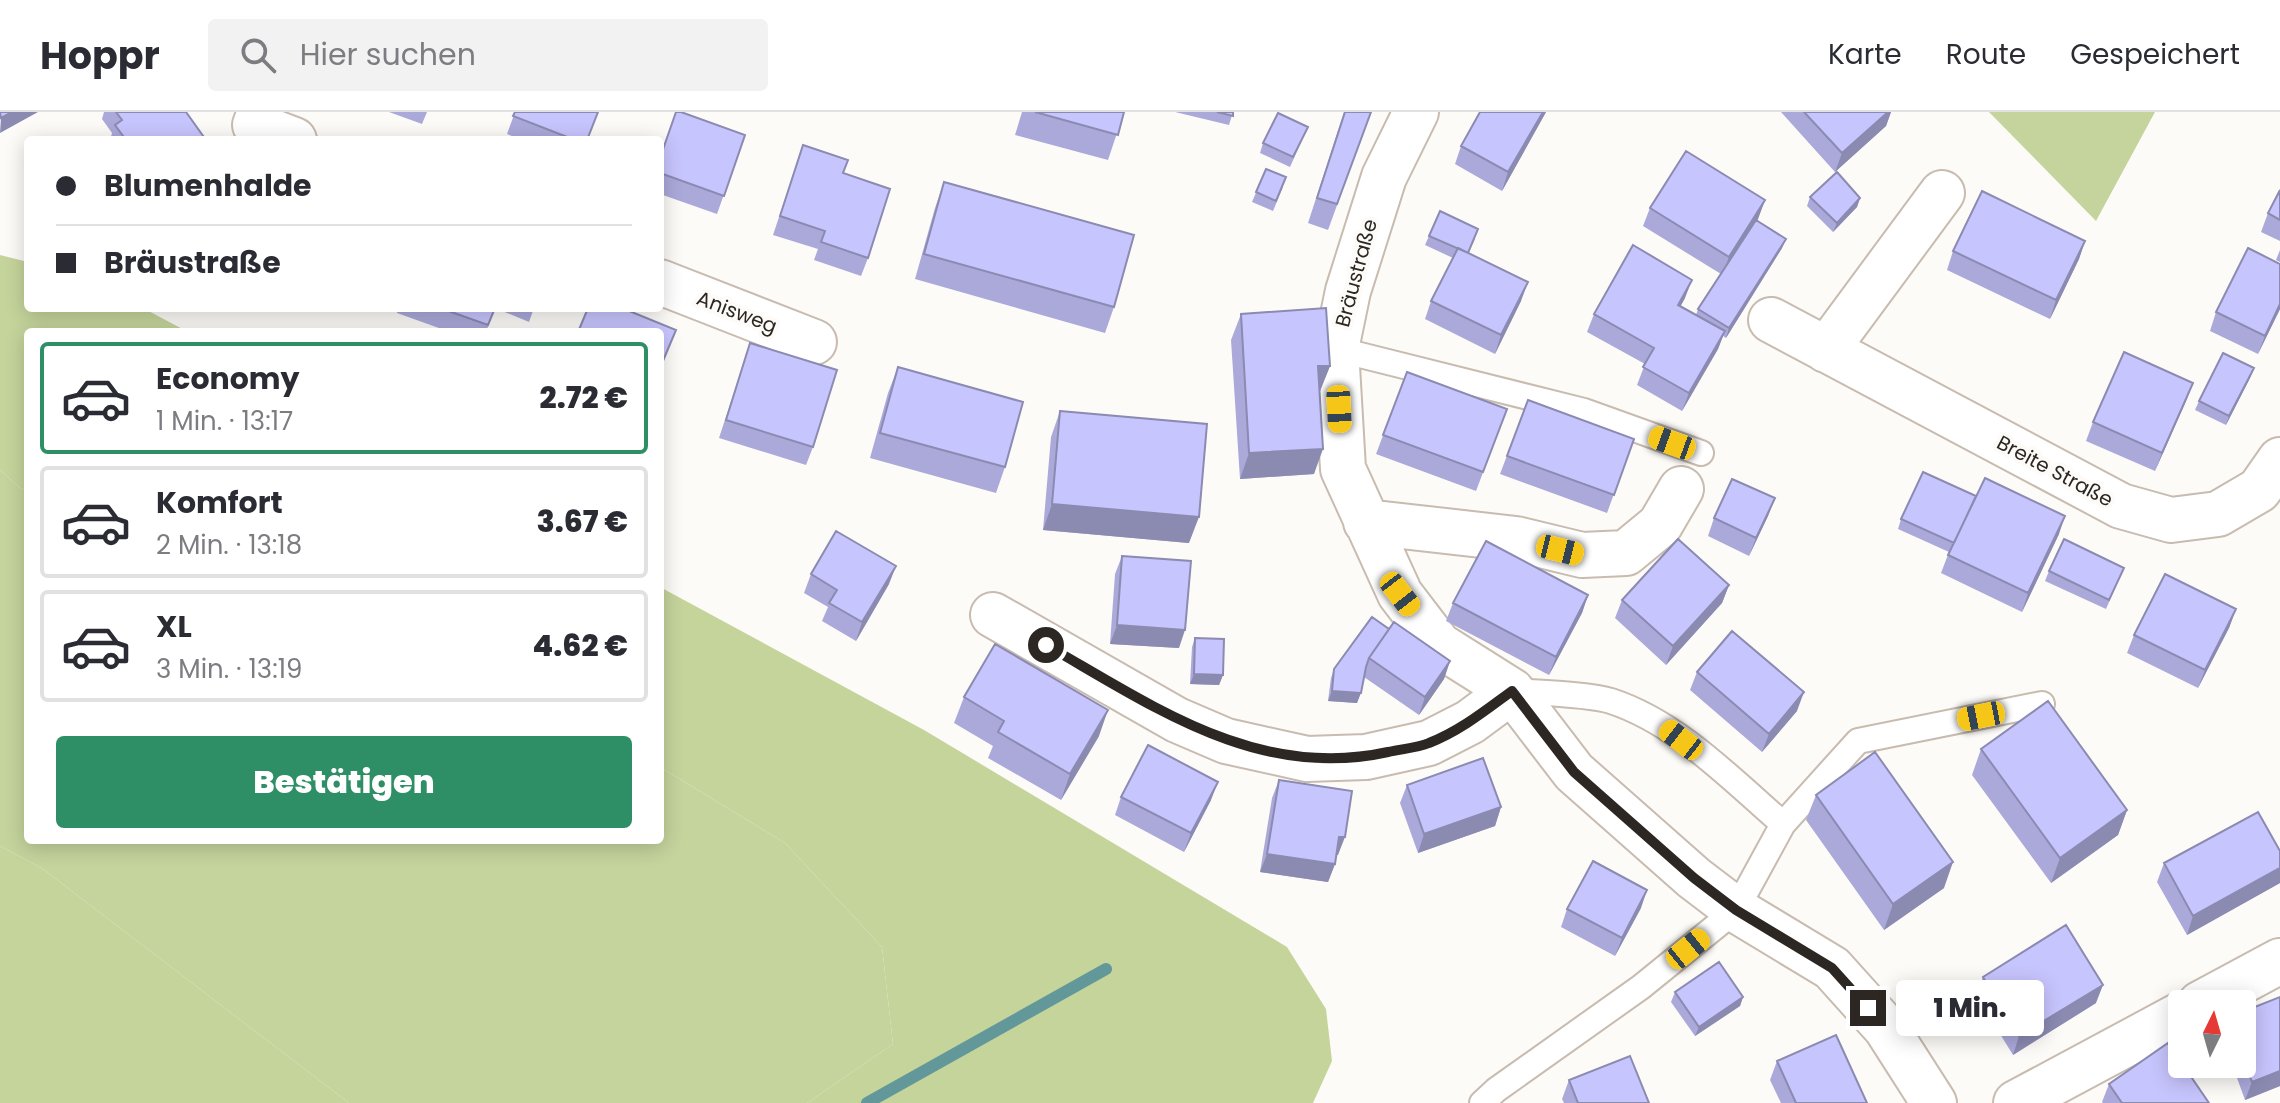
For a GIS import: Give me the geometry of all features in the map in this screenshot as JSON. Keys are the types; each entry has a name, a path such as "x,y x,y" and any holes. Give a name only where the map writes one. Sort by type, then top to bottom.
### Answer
{"street":[{"path":"260,112 255,125 284,136"},
{"name":"Bräustraße","path":"1416,112 1384,177 1348,291 1336,349 1343,469 1400,594 1439,645 1512,691 1574,772 1694,878 1736,910 1832,968 1886,1028 1934,1103"},
{"path":"1826,350 1942,193"},
{"name":"Anisweg","path":"664,284 814,342"},
{"name":"Breite Straße","path":"1771,320 2121,506 2171,520 2218,514 2259,490 2280,460"},
{"path":"1366,522 1516,539 1582,555 1626,553 1660,525 1691,471"},
{"path":"993,615 1177,720 1226,741 1307,759 1366,757 1429,743 1470,722 1512,691"},
{"path":"2226,990 2280,961"},
{"path":"2016,1103 2168,1022"}],"lane":[{"path":"1336,349 1584,411 1691,471"},
{"path":"1512,691 1609,700 1658,722 1727,775 1783,824"},
{"path":"1482,1103 1641,987 1736,910 1783,824 1858,741 2042,704"}],"green space":[{"path":"1989,112 2155,112 2096,221"},
{"path":"0,255 24,261 24,312 150,312 180,328 24,328 24,490 0,470"},
{"path":"0,470 24,490 24,844 664,844 664,769 785,843 882,947 893,1044 807,1103 349,1103 43,869 0,846"},
{"path":"664,589 924,730 1287,947 1326,1009 1332,1061 1313,1103 807,1103 893,1044 882,947 785,843 664,769"},
{"path":"0,846 43,869 349,1103 0,1103"}],"building":[{"path":"116,112 186,112 203,136 123,136 115,125 122,120"},
{"path":"515,112 598,112 589,136 565,136 513,116"},
{"path":"676,112 745,135 724,196 664,174 664,146"},
{"path":"1035,112 1124,112 1118,135"},
{"path":"1345,112 1371,112 1337,204 1317,198"},
{"path":"1480,112 1543,112 1508,172 1461,146"},
{"path":"1804,112 1888,112 1842,153"},
{"path":"1278,113 1308,127 1293,157 1263,143"},
{"path":"803,145 848,160 843,173 890,189 868,258 821,242 825,231 780,216"},
{"path":"1686,151 1765,200 1729,257 1650,208"},
{"path":"1266,169 1286,177 1276,201 1256,192"},
{"path":"1837,172 1860,198 1837,223 1810,197"},
{"path":"944,182 1134,235 1114,307 924,254"},
{"path":"2280,190 2280,220 2268,213"},
{"path":"1982,191 2085,241 2056,300 1953,251"},
{"path":"1440,211 1478,229 1468,253 1429,236"},
{"path":"1756,220 1786,239 1729,328 1698,309"},
{"path":"1633,245 1692,280 1678,305 1725,331 1689,393 1643,367 1654,348 1594,314"},
{"path":"1458,248 1528,282 1501,335 1431,301"},
{"path":"2248,248 2280,264 2280,304 2265,336 2216,312"},
{"path":"1326,308 1330,366 1318,366 1323,449 1249,453 1241,314"},
{"path":"451,312 493,312 488,325"},
{"path":"586,312 632,312 676,330 664,358 664,328 580,328"},
{"path":"750,343 837,370 813,447 726,420"},
{"path":"2124,352 2193,383 2162,453 2093,422"},
{"path":"2223,353 2254,368 2229,416 2199,401"},
{"path":"898,367 1023,402 1005,467 880,433"},
{"path":"1407,372 1507,409 1483,472 1383,435"},
{"path":"1528,400 1634,439 1614,495 1507,456"},
{"path":"1060,411 1207,424 1199,517 1052,504"},
{"path":"1923,472 1976,496 1954,543 1901,519"},
{"path":"1985,478 2065,516 2028,593 1948,555"},
{"path":"1732,479 1775,498 1756,538 1714,518"},
{"path":"836,531 896,566 862,622 829,603 837,590 811,574"},
{"path":"1678,539 1729,585 1673,646 1622,600"},
{"path":"2064,539 2124,568 2109,600 2049,571"},
{"path":"1486,541 1588,595 1556,657 1453,603"},
{"path":"1122,556 1191,561 1185,630 1117,625"},
{"path":"2165,574 2236,609 2205,670 2134,635"},
{"path":"1372,617 1389,629 1369,658 1361,693 1332,691 1334,669"},
{"path":"1394,622 1450,661 1425,697 1369,658"},
{"path":"1732,631 1804,692 1769,734 1697,672"},
{"path":"1195,638 1224,639 1223,675 1194,674"},
{"path":"995,644 1108,710 1070,774 998,732 1004,721 964,697"},
{"path":"2048,701 2127,810 2060,858 1981,749"},
{"path":"1148,745 1218,782 1191,833 1121,797"},
{"path":"1875,752 1953,862 1893,904 1816,795"},
{"path":"1483,758 1501,807 1424,834 1407,785"},
{"path":"1279,780 1352,791 1345,837 1339,837 1335,864 1267,854"},
{"path":"2258,812 2280,851 2280,868 2193,916 2164,863"},
{"path":"1593,861 1647,890 1622,938 1567,909"},
{"path":"2066,925 2103,985 2019,1036 1983,977"},
{"path":"1719,962 1743,997 1699,1027 1675,992"},
{"path":"2280,997 2280,1071 2252,1082 2251,1078 2256,1078 2256,1006"},
{"path":"1836,1035 1867,1103 1796,1103 1777,1061"},
{"path":"2168,1043 2168,1078 2192,1078 2209,1103 2122,1103 2109,1084"},
{"path":"1630,1056 1649,1103 1578,1103 1569,1080"}],"waterway":[{"path":"867,1103 1106,969"}],"route":[{"path":"1046,645 1177,720 1226,741 1307,759 1366,757 1429,743 1470,722 1512,691 1574,772 1694,878 1736,910 1832,968 1868,1008"}]}
